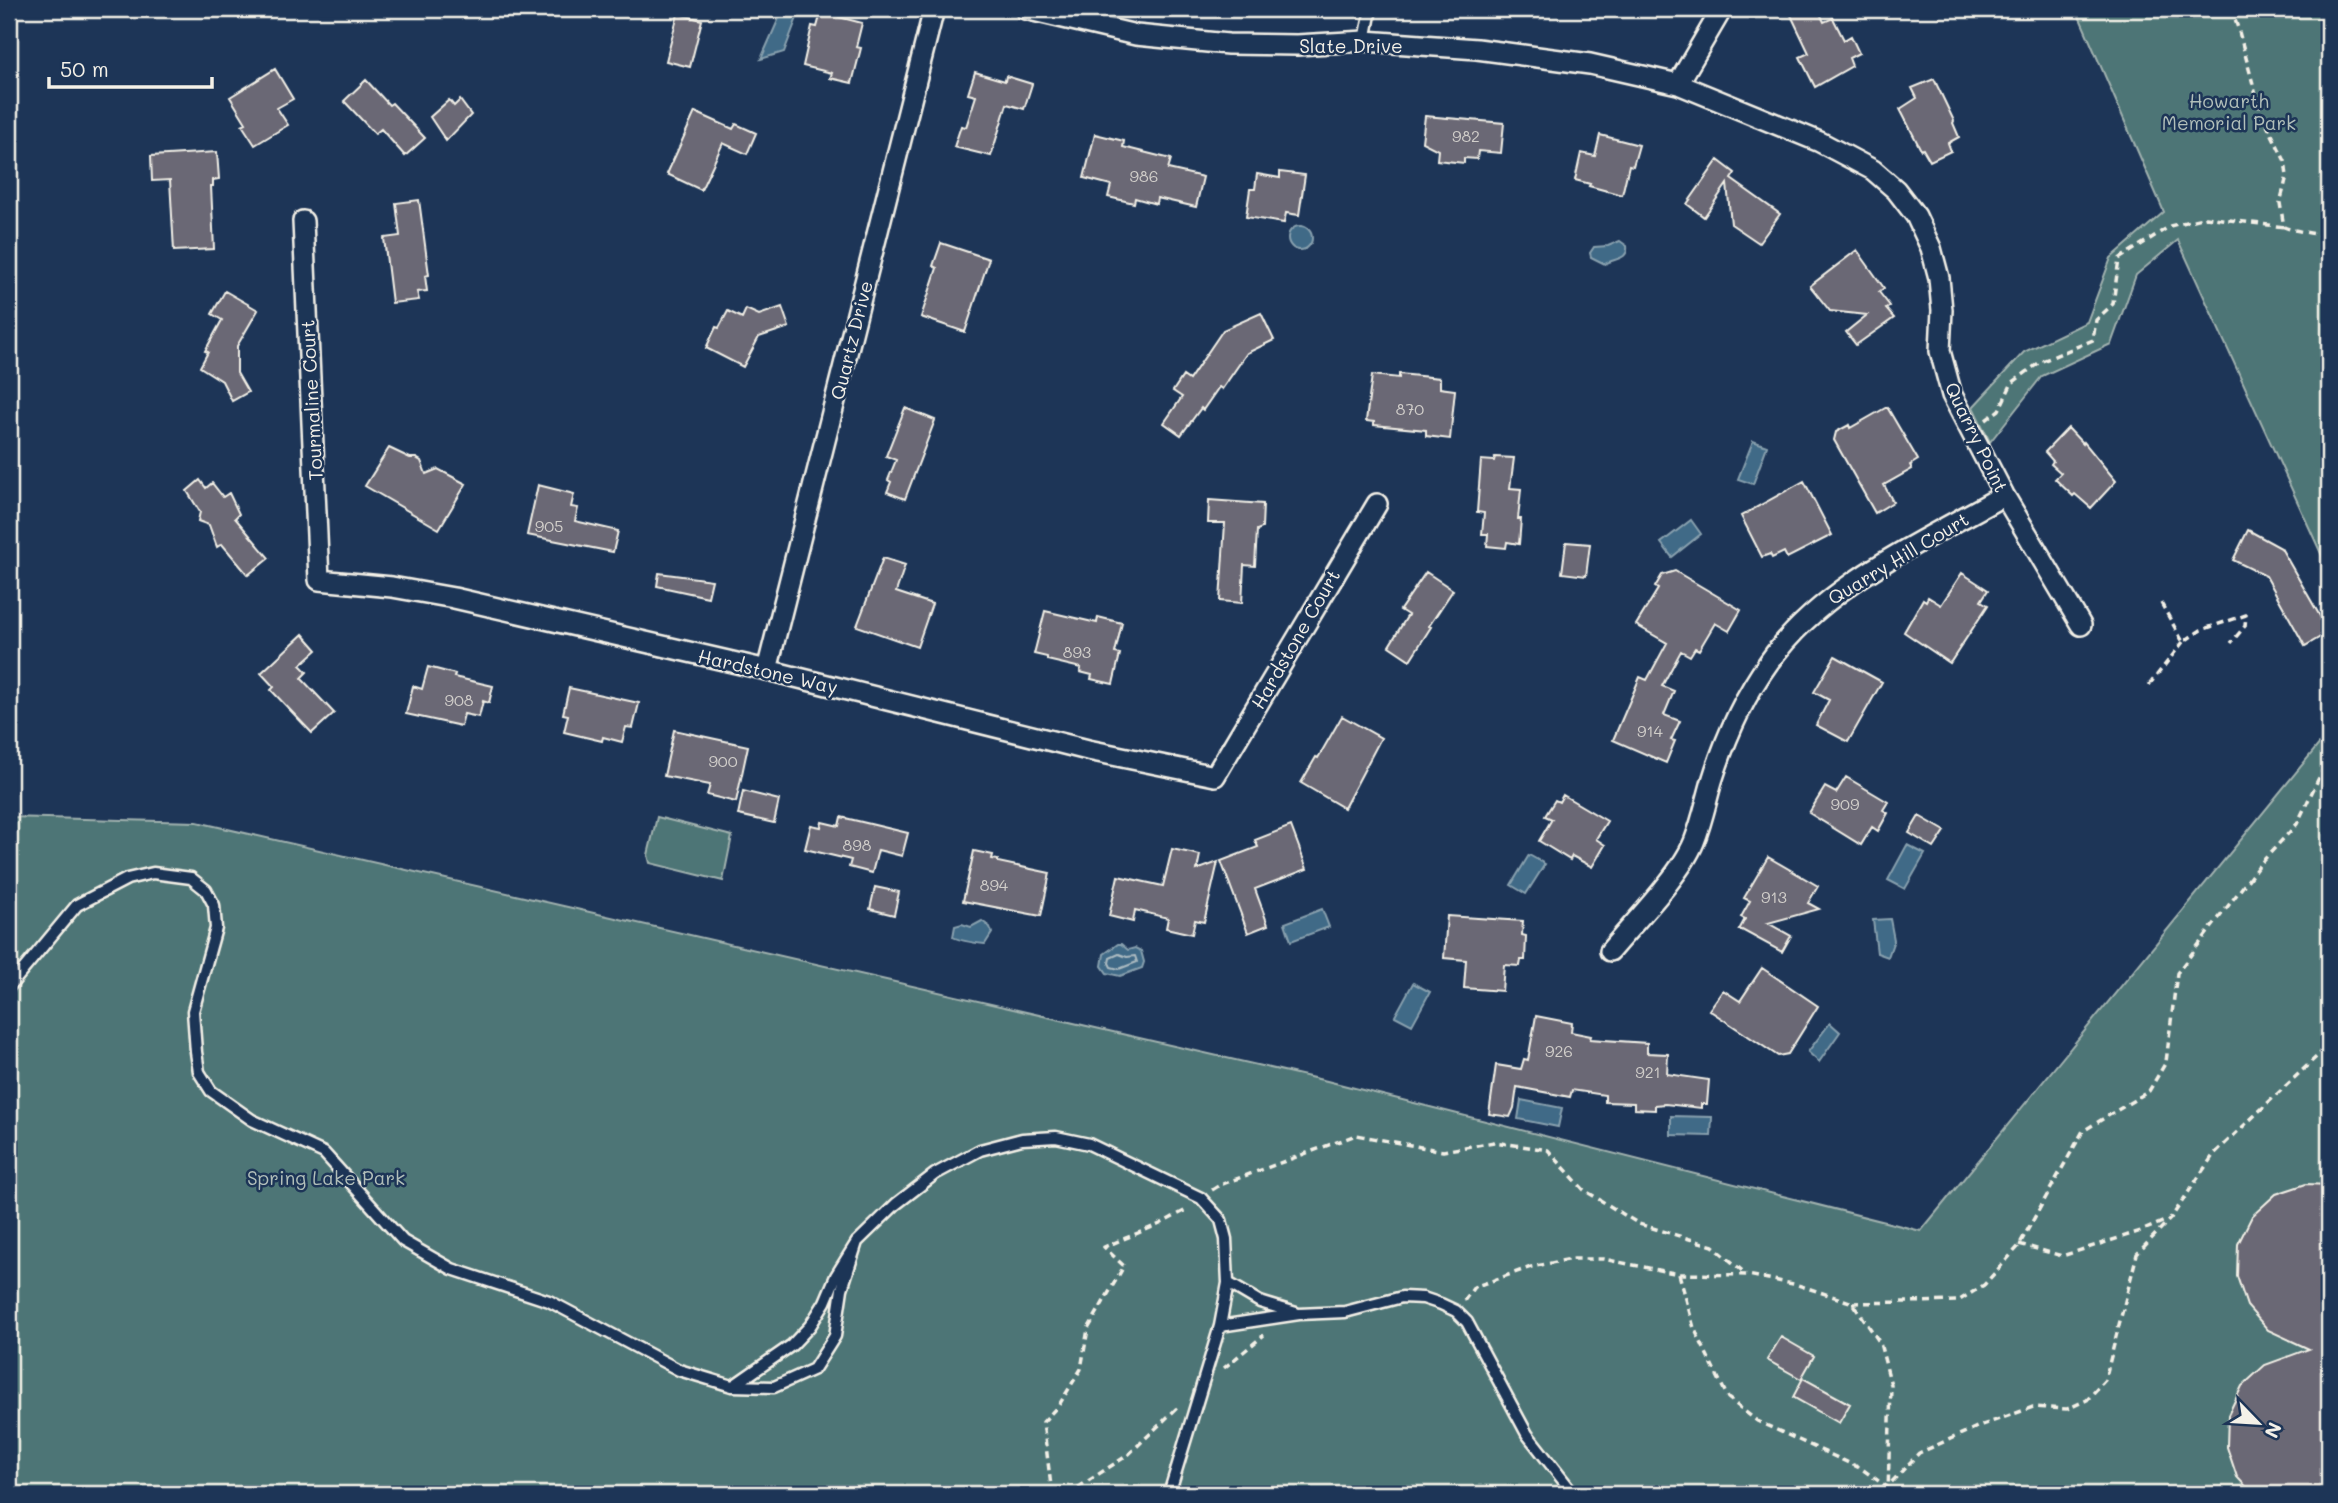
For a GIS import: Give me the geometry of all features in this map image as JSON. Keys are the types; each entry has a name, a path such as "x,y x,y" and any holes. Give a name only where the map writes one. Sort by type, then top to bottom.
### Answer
{"street":[{"name":"Quartz Drive","path":"767,670 934,9"},
{"name":"Slate Drive","path":"1025,9 1136,35 1227,44 1297,45 1365,41 1477,49 1590,64 1678,84"},
{"path":"1678,84 1722,9"},
{"name":"Quarry Point","path":"1678,84 1820,142 1873,170 1896,191 1916,216 1931,248 1939,278 1942,310 1940,351 1952,395 2004,495 2081,625"},
{"name":"Tourmaline Court","path":"303,221 319,580"},
{"name":"Quarry Hill Court","path":"1610,951 1669,881 1693,845 1731,729 1768,662 1790,634 1816,609 1845,587 2004,495"},
{"name":"Hardstone Court","path":"1215,776 1377,504"},
{"name":"Hardstone Way","path":"319,580 392,587 454,598 767,670 1088,750 1215,776"}],"lane":[{"path":"1365,41 1371,9"},
{"path":"9,987 77,905 127,879 153,873 191,878 206,890 214,905 216,928 194,1011 199,1072 211,1091 252,1119 324,1153 402,1241 452,1269 548,1301 679,1370 732,1386 774,1387 814,1369 835,1336 842,1289 858,1242"},
{"path":"732,1386 792,1345 810,1326 825,1302 836,1276 858,1242 896,1204 935,1174 980,1150 1022,1139 1056,1137 1088,1144 1201,1198 1221,1220 1226,1239 1228,1283 1220,1326 1169,1494"},
{"path":"1228,1283 1260,1302 1300,1314"},
{"path":"1220,1326 1300,1314 1345,1312 1402,1297 1423,1298 1456,1311 1467,1322 1527,1434 1570,1489 1579,1494"}],"path":[{"path":"2231,9 2260,110 2285,161 2287,176 2280,203 2284,227"},
{"path":"1971,434 1999,410 2012,383 2040,362 2093,340 2096,320 2113,304 2119,259 2170,226 2206,217 2284,227 2295,232 2324,236 2329,240"},
{"path":"2161,604 2183,642"},
{"path":"2149,685 2183,642 2201,630 2246,615 2245,626 2231,643"},
{"path":"1456,1311 1474,1287 1531,1267 1571,1259 1603,1259 1679,1274 1748,1275 1798,1285 1853,1303 1958,1301 1984,1285 2019,1244 2083,1131 2149,1091 2166,1062 2177,973 2260,864 2297,824 2329,761"},
{"path":"1887,1487 1919,1453 1977,1427 2033,1407 2067,1409 2087,1400 2105,1380 2137,1254 2171,1218 2214,1154 2329,1045"},
{"path":"1212,1191 1220,1185 1356,1135 1443,1151 1494,1142 1548,1150 1584,1190 1639,1224 1713,1246 1748,1275"},
{"path":"1052,1494 1043,1422 1059,1405 1081,1369 1088,1329 1124,1266 1104,1247 1160,1224 1193,1206"},
{"path":"2019,1244 2062,1256 2141,1231 2171,1218"},
{"path":"1679,1274 1694,1328 1728,1398 1757,1421 1862,1469 1887,1487"},
{"path":"1853,1303 1880,1343 1891,1385 1888,1494"},
{"path":"1068,1494 1128,1455 1201,1386 1267,1333"},
{"path":"9,1457 14,1462"}],"green space":[{"name":"Howarth Memorial Park","path":"2076,9 2329,9 2329,571 2178,240 2136,275 2111,344 2042,376 1990,442 1973,407 2024,352 2087,322 2111,258 2164,212"},
{"name":"Spring Lake Park","path":"2329,732 2329,1494 9,1494 9,817 197,822 1327,1081 1921,1231"},
{"path":"657,817 732,836 723,881 650,863 648,855"}],"water":[{"path":"783,9 798,15 784,52 761,59"},
{"path":"1300,226 1309,229 1312,238 1309,247 1300,250 1291,247 1288,238 1291,229"},
{"path":"1620,241 1627,246 1623,256 1605,264 1591,257 1590,253 1594,247 1608,246"},
{"path":"1753,441 1767,446 1753,484 1738,479"},
{"path":"1691,520 1701,534 1672,557 1661,543"},
{"path":"1907,845 1925,854 1905,889 1888,880"},
{"path":"1529,855 1545,864 1526,894 1511,885"},
{"path":"1322,909 1329,927 1291,941 1285,923"},
{"path":"1890,919 1894,940 1888,957 1877,953 1873,920"},
{"path":"982,921 990,927 992,933 985,944 953,937 955,926 962,924 971,927"},
{"path":"1118,944 1128,950 1135,948 1141,951 1144,962 1142,968 1120,976 1107,973 1102,966 1104,954"},
{"path":"1413,983 1430,992 1412,1025 1395,1016"},
{"path":"1830,1023 1840,1032 1819,1062 1808,1052"},
{"path":"1521,1100 1562,1108 1558,1127 1518,1119"},
{"path":"1671,1116 1712,1117 1711,1136 1671,1135"}],"building":[{"path":"822,9 841,11 839,17 862,23 856,47 861,48 852,83 830,78 832,73 803,66 812,26 817,27"},
{"path":"1788,9 1818,9 1824,22 1833,18 1844,40 1851,36 1859,53 1849,58 1852,66 1815,87 1800,57 1809,53"},
{"path":"678,14 702,20 690,67 666,61"},
{"path":"275,69 293,99 277,108 288,125 255,145 242,125 246,123 230,97"},
{"path":"975,72 1005,81 1006,76 1032,84 1024,109 1007,104 991,156 954,147 961,126 966,127 976,96 968,94"},
{"path":"1934,79 1959,137 1948,143 1951,151 1930,161 1923,149 1921,150 1900,109 1917,98 1912,88"},
{"path":"366,80 425,138 405,156 381,129 375,134 344,101"},
{"path":"449,100 454,106 460,100 471,115 446,141 430,117"},
{"path":"695,112 733,129 736,124 756,133 747,154 723,143 701,190 667,174"},
{"path":"1425,116 1504,123 1501,153 1478,151 1477,159 1464,158 1464,163 1437,160 1438,150 1422,142"},
{"path":"1095,134 1124,141 1123,147 1171,159 1168,169 1203,177 1196,207 1157,198 1156,204 1135,198 1134,203 1108,197 1111,185 1084,178"},
{"path":"1600,135 1639,145 1633,166 1629,165 1622,195 1575,180 1581,153 1595,156"},
{"path":"217,152 219,179 213,180 211,186 214,249 174,251 170,180 152,181 151,156"},
{"path":"1718,160 1735,173 1731,179 1780,214 1759,243 1731,224 1727,184 1704,217 1687,204"},
{"path":"1280,172 1305,175 1299,215 1286,213 1284,223 1246,217 1250,189 1255,189 1257,174 1280,178"},
{"path":"419,200 429,275 425,276 427,291 417,292 419,300 392,303 384,238 400,236 396,203"},
{"path":"941,243 989,259 965,332 921,317 937,268 933,266"},
{"path":"1857,250 1884,288 1879,292 1890,306 1886,309 1894,318 1856,345 1846,332 1867,315 1830,311 1810,286"},
{"path":"225,291 258,310 237,346 237,373 248,392 232,401 222,381 200,367 208,352 205,351 222,320 212,314"},
{"path":"782,307 789,327 759,337 743,367 706,348 716,327 719,328 728,311 742,318 746,309 759,315"},
{"path":"1261,313 1274,340 1247,353 1222,389 1219,387 1181,435 1164,423 1182,397 1173,391 1183,376 1189,380 1223,330"},
{"path":"1399,374 1440,378 1440,388 1455,390 1450,439 1426,436 1426,430 1374,425 1374,422 1366,421 1372,375 1399,378"},
{"path":"1887,407 1918,460 1910,465 1912,469 1884,485 1893,502 1875,513 1834,440 1836,432 1849,425 1850,428"},
{"path":"905,408 935,420 905,499 887,492 891,482 888,480 896,460 886,456"},
{"path":"2068,428 2083,444 2084,442 2116,481 2091,508 2055,479 2061,473 2051,464 2053,461 2045,452"},
{"path":"389,448 421,461 426,474 438,469 466,484 439,529 365,486"},
{"path":"1495,457 1514,458 1510,488 1521,489 1519,544 1507,542 1506,548 1487,546 1488,534 1482,534 1484,513 1477,512 1481,460 1494,461"},
{"path":"200,480 206,488 212,483 223,497 229,493 239,514 235,518 269,558 248,575 222,544 217,547 209,525 198,521 200,512 187,491"},
{"path":"1804,481 1832,535 1787,558 1784,552 1772,558 1770,554 1762,557 1741,516"},
{"path":"538,485 574,494 571,507 578,508 575,521 618,531 613,552 527,535"},
{"path":"1209,500 1263,504 1262,528 1257,530 1255,566 1244,565 1242,603 1220,601 1225,523 1208,523"},
{"path":"2248,530 2281,548 2329,632 2305,646 2266,576 2233,560"},
{"path":"1566,542 1590,544 1586,576 1562,573"},
{"path":"883,558 905,565 896,592 932,604 917,647 857,626"},
{"path":"1675,571 1741,610 1729,631 1715,623 1699,650 1695,648 1690,656 1681,651 1662,686 1674,691 1664,715 1680,721 1671,740 1675,741 1666,763 1613,740 1640,677 1647,680 1667,643 1636,625 1658,589 1655,587 1662,575"},
{"path":"1426,572 1453,590 1410,660 1389,646 1408,615 1400,610"},
{"path":"659,573 712,580 708,597 657,586"},
{"path":"1962,573 1988,590 1981,601 1988,605 1950,663 1904,632 1923,599 1926,601 1928,597 1941,605"},
{"path":"1045,611 1097,623 1098,617 1122,623 1115,653 1120,654 1113,684 1091,679 1092,675 1080,672 1081,668 1034,654"},
{"path":"303,634 317,650 300,665 307,672 301,678 334,713 312,733 271,690 274,687 261,673"},
{"path":"1835,656 1882,682 1848,742 1816,725 1829,700 1814,692"},
{"path":"428,667 455,674 454,677 493,686 489,703 483,701 479,717 464,714 461,726 406,714 413,686 422,689"},
{"path":"569,688 639,703 633,728 626,727 622,742 603,737 602,741 564,732 568,715 563,714"},
{"path":"1342,716 1381,738 1344,808 1301,783"},
{"path":"674,730 748,746 736,802 707,795 710,785 664,776"},
{"path":"1846,777 1888,802 1883,810 1888,813 1878,831 1872,827 1861,845 1809,813 1825,787 1836,793"},
{"path":"743,791 779,800 774,823 738,815"},
{"path":"1563,795 1607,821 1596,839 1605,845 1592,867 1572,856 1570,860 1539,841 1552,819 1545,816 1555,800 1559,802"},
{"path":"1919,816 1945,831 1934,848 1909,833"},
{"path":"841,817 908,833 902,856 878,850 872,873 849,867 851,860 805,849 811,825 821,827 822,822 839,826"},
{"path":"1291,826 1307,869 1255,889 1268,925 1248,933 1221,861 1258,847 1255,840"},
{"path":"1172,849 1200,855 1197,870 1218,862 1204,922 1195,920 1192,934 1166,928 1168,918 1135,910 1133,922 1109,916 1118,876 1163,886"},
{"path":"974,851 993,855 992,859 998,862 1050,873 1041,916 963,901"},
{"path":"1768,857 1818,886 1808,903 1819,909 1768,923 1791,936 1782,952 1739,930 1745,919 1741,917 1750,901 1744,898"},
{"path":"875,887 899,892 894,915 870,909"},
{"path":"1447,916 1523,921 1522,935 1526,936 1525,960 1521,960 1520,966 1504,965 1502,991 1464,988 1466,960 1444,958"},
{"path":"1762,968 1818,1006 1788,1054 1778,1056 1709,1010 1723,990 1740,1001"},
{"path":"1536,1016 1572,1023 1571,1032 1591,1036 1590,1039 1647,1043 1647,1053 1668,1054 1667,1074 1709,1080 1707,1104 1701,1104 1701,1108 1665,1104 1655,1105 1655,1110 1634,1109 1634,1103 1605,1102 1605,1095 1572,1090 1570,1097 1517,1087 1510,1117 1489,1114 1496,1065 1521,1069 1524,1059 1528,1060"},
{"path":"2306,1184 2329,1185 2329,1494 2253,1494 2237,1477 2227,1447 2228,1415 2242,1386 2265,1365 2309,1349 2268,1330 2247,1306 2237,1276 2238,1244 2252,1216 2276,1194"},
{"path":"1781,1337 1814,1356 1801,1379 1767,1360"},
{"path":"1803,1378 1850,1404 1839,1423 1793,1397"}]}
